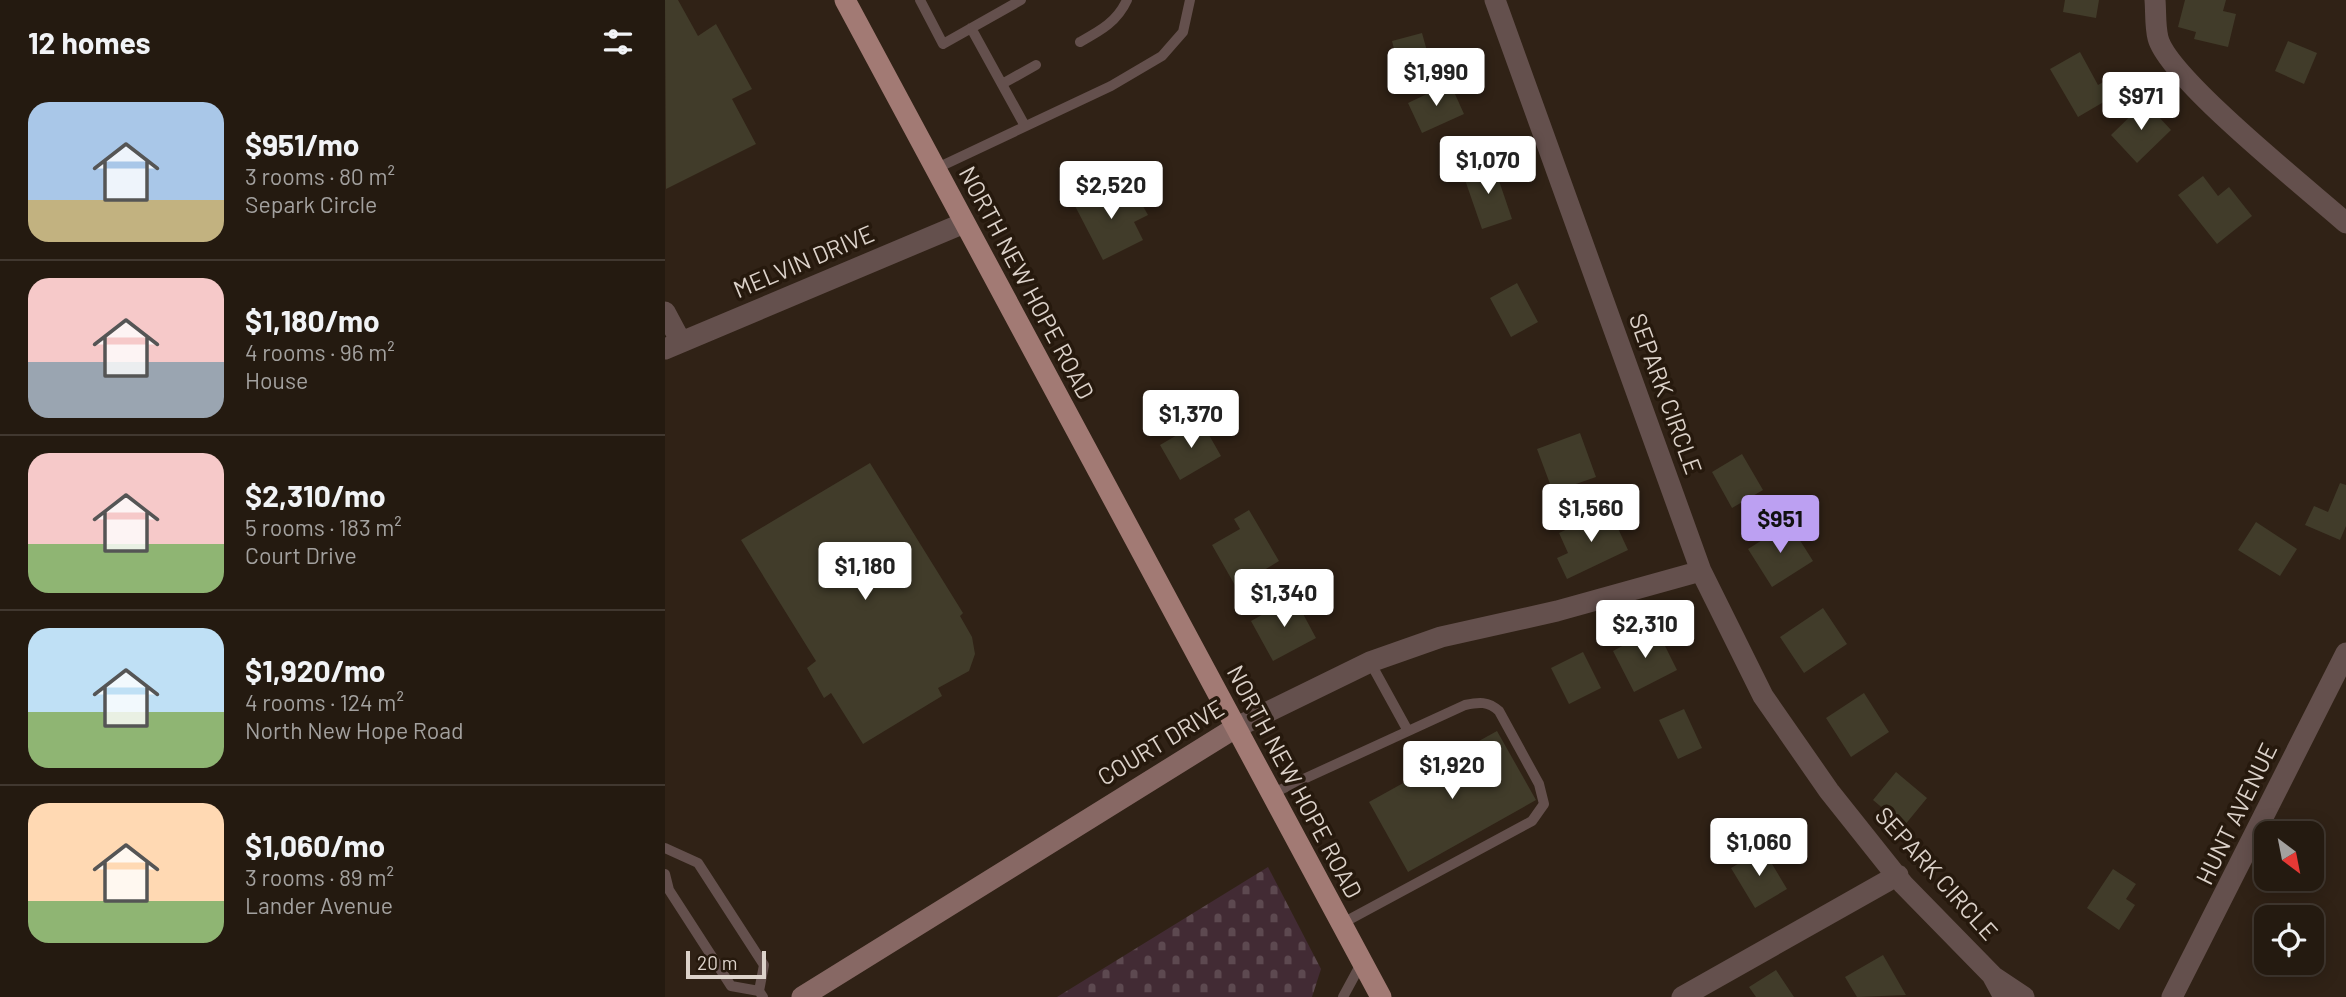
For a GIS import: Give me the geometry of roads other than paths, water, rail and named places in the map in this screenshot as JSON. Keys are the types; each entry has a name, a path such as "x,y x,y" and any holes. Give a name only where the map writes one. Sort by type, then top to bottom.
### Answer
{"main road":[{"name":"NORTH NEW HOPE ROAD","path":"845,0 1381,997"}],"street":[{"name":"SEPARK CIRCLE","path":"1495,0 1701,570 1763,696 1829,791 1898,875 1991,975 2004,997"},
{"path":"2155,0 2158,39 2170,61 2196,90 2346,223"},
{"name":"MELVIN DRIVE","path":"673,346 964,223"},
{"path":"665,312 673,346"},
{"name":"COURT DRIVE","path":"802,997 1235,728 1370,662 1441,638 1557,611 1701,570"},
{"name":"HUNT AVENUE","path":"2172,997 2346,653"},
{"path":"1682,997 1898,875"},
{"name":"SEPARK CIRCLE","path":"1991,975 2024,997"}],"lane":[{"path":"920,0 943,44 1021,0"},
{"path":"1080,42 1105,28 1122,12 1127,0"},
{"path":"935,169 1111,86 1162,56 1183,32 1190,0"},
{"path":"971,28 1025,126"},
{"path":"1002,84 1036,65"},
{"path":"1370,662 1408,731"},
{"path":"1271,794 1408,731 1480,702 1492,705 1499,711 1539,783 1544,804 1541,814 1341,924"},
{"path":"665,848 698,863 764,965 761,994 731,986 669,890 665,874"},
{"path":"1343,997 1362,962"}]}
